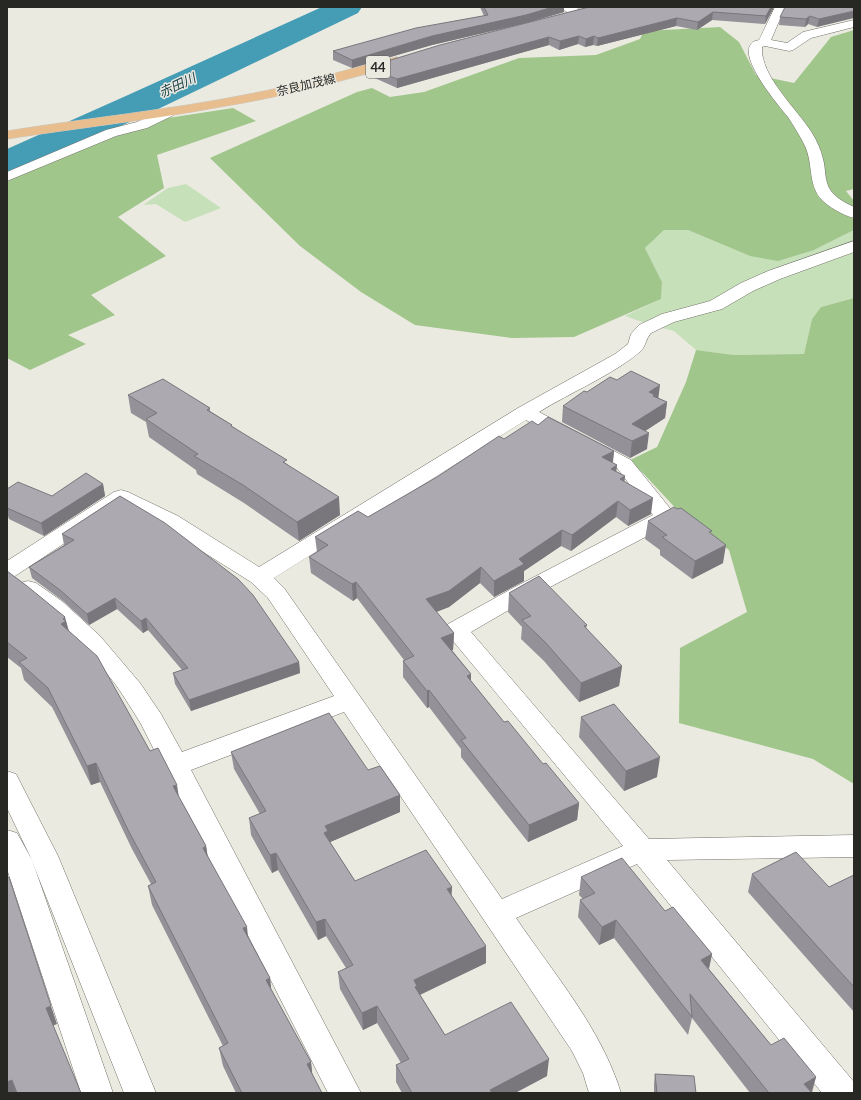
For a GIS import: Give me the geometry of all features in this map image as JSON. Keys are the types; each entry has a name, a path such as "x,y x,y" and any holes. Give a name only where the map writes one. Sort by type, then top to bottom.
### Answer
{"main road":[{"path":"566,12 579,13 592,9"},
{"name":"奈良加茂線","path":"7,135 162,113 250,98 359,72 407,58"}],"street":[{"path":"764,42 778,10 782,7"},
{"path":"854,23 807,35 789,47 764,42 756,45 756,60 764,77 786,104 800,125 815,154 819,182 824,193 834,202 854,213"},
{"path":"7,177 111,132 142,125 162,113"},
{"path":"259,577 525,412 621,358 636,346 640,334 645,328 668,318 716,305 747,287 774,275 830,256 854,246"},
{"path":"525,412 624,464 666,517 523,592 456,630 642,850 842,1093"},
{"path":"344,1093 176,765 144,708 124,679 92,643 65,617 7,572 121,496 170,521 259,577 276,593 583,1041 598,1070 605,1093"},
{"path":"176,765 350,700"},
{"path":"7,781 44,856 140,1093"},
{"path":"7,841 18,860 97,1093"},
{"path":"496,914 642,850 854,846"}],"green space":[{"path":"720,27 739,42 756,75 794,83 831,37 854,30 854,189 846,191 854,201 854,230 814,250 778,261 750,256 688,230 664,230 645,248 662,282 661,299 574,337 512,338 415,325 361,292 300,246 210,158 357,92 372,88 390,97 424,92 519,58 596,55 640,39 644,31"},
{"path":"233,108 256,121 157,155 164,188 118,217 166,256 91,295 115,315 68,335 86,344 30,370 7,358 7,176 129,124"},
{"path":"186,184 221,208 185,222 156,204 143,205 168,188"},
{"path":"664,230 688,230 750,256 814,250 854,230 854,242 712,303 645,323 625,316 661,299 662,282 645,248"},
{"path":"854,250 854,298 821,307 812,319 804,354 734,355 696,350 674,331 658,327"},
{"path":"854,298 854,784 813,759 679,723 680,648 747,612 729,550 682,515 642,472 628,461 657,447 686,382 696,350 734,355 804,354 812,319 821,307"}],"building":[{"path":"484,7 553,7 526,15 432,36 352,60 333,51 416,28 488,15"},
{"path":"589,7 771,7 766,16 713,12 698,22 677,18 598,38 594,36 586,39 579,36 560,41 549,37 397,79 368,67 440,45"},
{"path":"785,7 854,7 854,11 819,19 810,16 806,19 780,17"},
{"path":"631,371 660,385 649,392 655,395 653,396 667,402 632,424 649,433 632,441 563,406 584,391 587,392 610,377 617,380"},
{"path":"163,379 210,408 207,410 232,425 231,426 287,460 283,462 339,497 297,522 243,485 194,456 198,454 146,419 157,413 128,395"},
{"path":"548,417 614,451 602,457 617,465 611,469 625,476 620,479 653,498 630,510 618,501 572,535 562,530 519,559 524,564 494,581 481,567 449,591 426,599 454,633 441,638 471,674 467,676 504,722 508,721 543,764 546,763 579,803 529,825 461,740 466,738 429,690 427,691 403,661 414,656 356,582 352,584 309,557 328,545 315,537 358,511 368,517 437,477 499,436 504,439 532,421 538,425"},
{"path":"86,473 103,484 41,523 7,508 7,489 18,482 52,496"},
{"path":"120,496 165,523 238,579 253,595 299,662 189,700 173,673 188,668 146,618 141,621 115,598 87,614 60,590 29,567 74,540 62,534"},
{"path":"674,507 677,509 681,508 712,531 709,532 726,545 695,561 662,537 667,535 648,521"},
{"path":"7,571 65,617 63,619 66,621 61,624 97,656 150,751 158,748 177,785 173,786 206,846 203,848 247,927 243,928 270,978 266,980 311,1062 307,1064 322,1093 242,1093 219,1048 228,1043 148,886 156,882 128,830 96,763 87,766 48,688 19,662 27,658 7,642"},
{"path":"539,576 587,625 584,626 622,666 581,683 545,642 522,620 531,616 509,593"},
{"path":"614,704 660,757 626,771 581,717"},
{"path":"329,713 368,770 380,766 400,795 325,826 328,831 324,833 355,881 426,850 452,887 447,889 486,946 414,980 417,986 415,987 445,1035 511,1002 549,1059 490,1090 492,1093 412,1093 396,1065 409,1059 377,1006 362,1013 338,972 353,965 325,919 316,922 276,853 270,855 249,818 266,811 231,752"},
{"path":"796,852 829,887 854,875 854,987 752,874"},
{"path":"622,858 665,911 673,907 712,954 701,960 771,1045 784,1038 816,1077 804,1084 812,1093 769,1093 690,994 692,1017 616,920 602,927 580,900 595,893 581,877"},
{"path":"9,877 51,1006 46,1008 81,1093 17,1093 12,1080 7,1082 7,878"},
{"path":"655,1074 694,1076 696,1093 657,1093"}],"waterway":[{"name":"赤田川","path":"7,163 141,103 347,7"}]}
